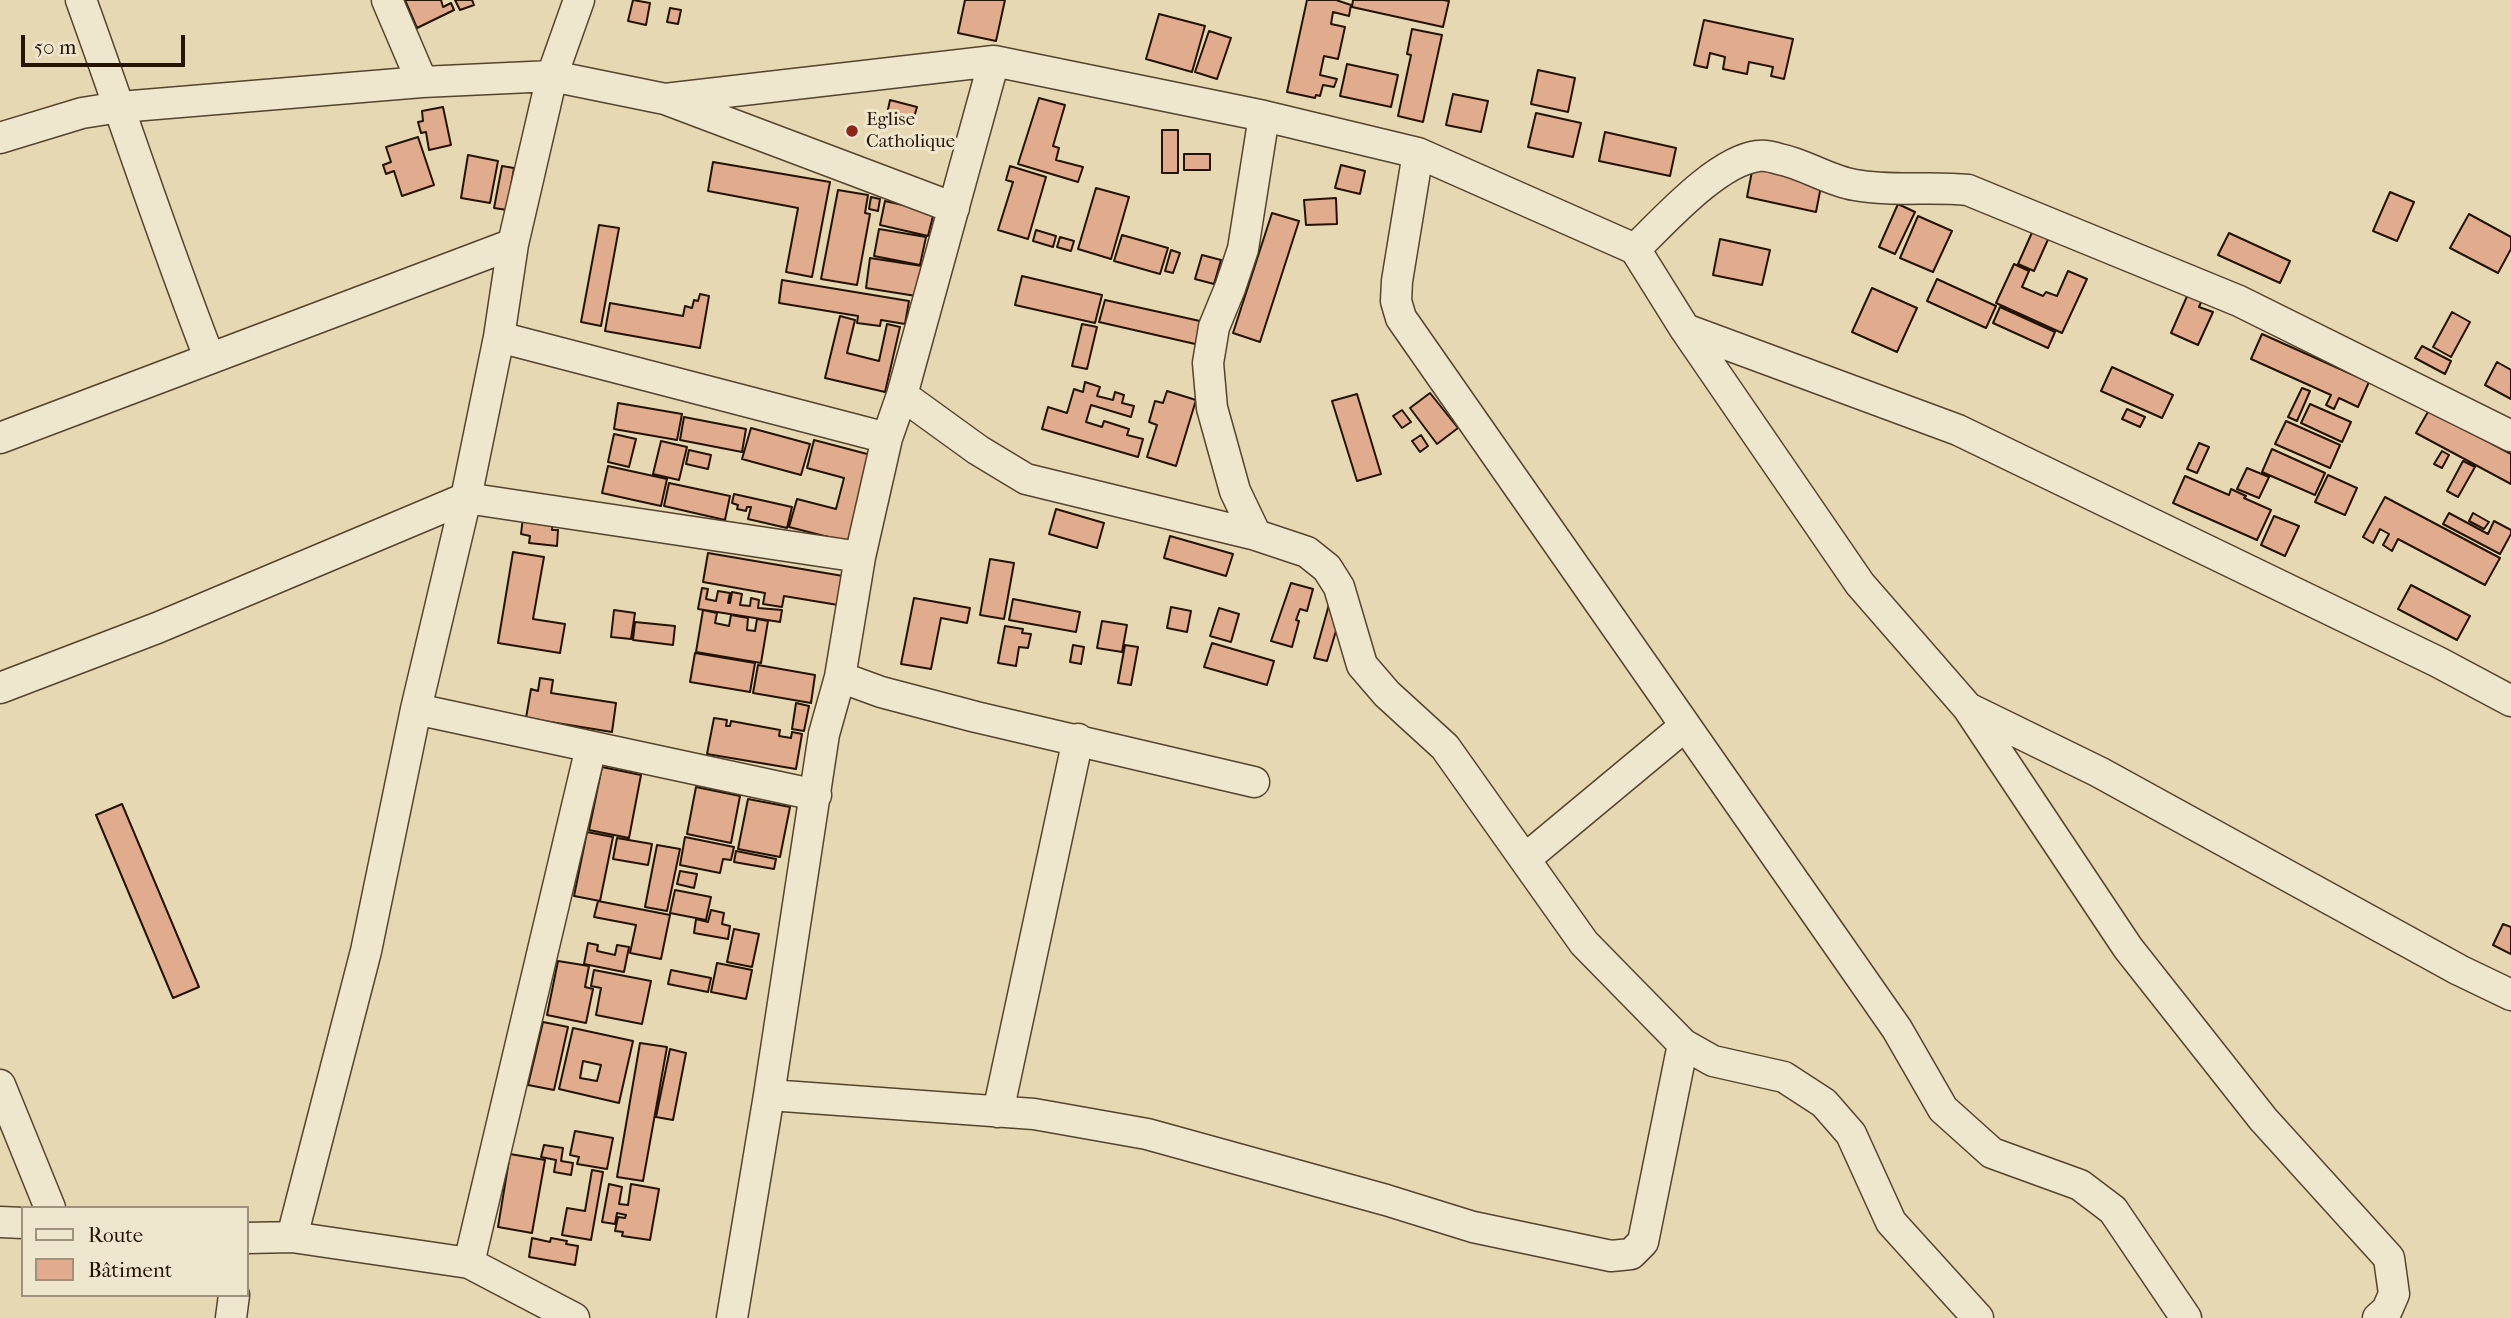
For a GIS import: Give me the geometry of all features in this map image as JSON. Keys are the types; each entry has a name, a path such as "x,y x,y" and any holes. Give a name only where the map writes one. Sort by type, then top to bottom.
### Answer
{"street":[{"path":"81,0 167,248 209,358"},
{"path":"387,0 422,82"},
{"path":"292,1237 366,951 416,709 466,498 499,337 513,244 552,76 579,0"},
{"path":"665,99 994,61 1264,116 1418,153 1634,249 1685,329 1860,584 1968,708 2128,948 2263,1119 2389,1258 2394,1294 2387,1310 2378,1318"},
{"path":"732,1318 824,734 840,677 860,557 887,438 902,395 994,61"},
{"path":"0,138 82,113 120,107 422,82 552,76 665,99 954,208"},
{"path":"1256,535 1235,491 1212,408 1208,363 1214,327 1243,249 1264,116"},
{"path":"1418,153 1397,281 1396,301 1401,318 1897,1029 1943,1108 1992,1153 2080,1185 2113,1210 2186,1318"},
{"path":"1634,249 1686,200 1723,170 1760,156 1781,159 1852,185 1968,190 2239,301 2511,436"},
{"path":"0,438 513,244"},
{"path":"1685,329 1958,430 2438,662 2511,701"},
{"path":"499,337 887,438"},
{"path":"902,395 978,450 1026,479 1256,535 1307,552 1327,568 1339,587 1363,665 1387,694 1445,747 1584,943 1683,1045 1713,1061 1784,1077 1824,1103 1851,1134 1891,1222 1979,1318"},
{"path":"0,688 157,628 466,498 860,557"},
{"path":"840,677 881,692 976,717 1254,782"},
{"path":"1968,708 2099,772 2459,970 2511,995"},
{"path":"416,709 816,794"},
{"path":"1525,859 1685,726"},
{"path":"998,1112 1078,739"},
{"path":"468,1263 591,747"},
{"path":"769,1095 1034,1114 1147,1134 1473,1227 1611,1256 1630,1254 1643,1242 1683,1045"},
{"path":"0,1085 49,1206"},
{"path":"0,1222 21,1223"},
{"path":"248,1238 292,1237 468,1263 574,1318"},
{"path":"231,1318 234,1297"}],"building":[{"path":"405,0 441,0 443,7 451,3 454,10 417,28"},
{"path":"455,0 472,0 474,5 460,10"},
{"path":"633,0 650,3 646,25 628,21"},
{"path":"965,0 1005,0 996,41 958,33"},
{"path":"1307,0 1336,0 1351,5 1349,16 1333,12 1331,24 1345,27 1338,59 1324,56 1320,75 1337,79 1334,87 1323,85 1320,96 1316,95 1315,98 1287,92"},
{"path":"1353,0 1449,1 1443,27 1352,7"},
{"path":"670,8 681,10 678,24 667,22"},
{"path":"1159,14 1205,26 1192,72 1146,59"},
{"path":"1704,20 1793,39 1784,79 1771,76 1773,67 1749,62 1747,74 1723,69 1725,57 1710,53 1707,68 1694,65"},
{"path":"1412,29 1442,35 1423,122 1398,116 1411,55 1407,54"},
{"path":"1209,31 1231,38 1217,79 1195,72"},
{"path":"1347,64 1398,75 1391,107 1340,96"},
{"path":"1538,70 1575,78 1568,112 1531,104"},
{"path":"1453,94 1488,101 1481,132 1446,125"},
{"path":"1039,98 1065,105 1053,146 1059,148 1056,160 1083,167 1078,182 1018,164"},
{"path":"890,100 917,107 913,121 887,114"},
{"path":"443,107 451,145 429,150 426,132 421,133 418,122 423,121 422,111"},
{"path":"1536,113 1581,123 1573,157 1528,147"},
{"path":"1162,130 1178,130 1178,173 1162,173"},
{"path":"1605,132 1676,148 1670,176 1599,161"},
{"path":"418,137 434,185 402,196 394,171 386,174 383,165 391,162 386,147"},
{"path":"1184,154 1210,154 1210,170 1184,170"},
{"path":"468,155 498,161 490,203 461,198"},
{"path":"713,162 830,182 812,277 786,272 798,208 708,191"},
{"path":"1341,165 1365,171 1360,194 1335,188"},
{"path":"502,166 514,168 507,210 494,208"},
{"path":"1010,166 1046,177 1028,239 998,230 1013,182 1006,180"},
{"path":"1753,166 1822,181 1816,212 1747,197"},
{"path":"1096,188 1129,197 1111,259 1078,249"},
{"path":"838,190 868,195 865,213 870,214 857,285 821,279"},
{"path":"2390,192 2414,202 2397,241 2373,231"},
{"path":"871,197 880,199 878,211 869,209"},
{"path":"1336,198 1337,224 1306,225 1304,200"},
{"path":"885,201 934,212 928,236 880,225"},
{"path":"1898,204 1915,212 1895,254 1879,247"},
{"path":"1272,213 1299,221 1260,342 1233,333"},
{"path":"2469,214 2511,237 2511,249 2498,273 2450,248"},
{"path":"1918,216 1952,231 1933,272 1900,258"},
{"path":"599,225 619,228 601,326 581,322"},
{"path":"2034,228 2050,235 2034,271 2018,264"},
{"path":"879,229 926,237 920,265 874,256"},
{"path":"1036,230 1056,236 1053,247 1033,241"},
{"path":"2229,233 2290,261 2280,283 2218,255"},
{"path":"1122,235 1168,248 1160,274 1114,261"},
{"path":"1060,237 1074,241 1071,251 1057,247"},
{"path":"1720,239 1770,250 1762,285 1713,275"},
{"path":"1171,250 1180,253 1173,273 1165,271"},
{"path":"1202,255 1221,260 1214,284 1195,279"},
{"path":"870,258 922,266 916,296 866,288"},
{"path":"2014,264 2029,271 2022,287 2043,296 2046,292 2057,296 2068,271 2087,279 2062,333 1996,303"},
{"path":"1022,276 1102,295 1095,323 1015,305"},
{"path":"1937,279 1996,306 1986,328 1927,301"},
{"path":"782,280 909,301 905,324 881,320 880,326 857,323 858,316 779,303"},
{"path":"1872,288 1917,308 1897,352 1852,332"},
{"path":"700,294 709,296 700,348 605,331 610,303 683,316 685,306 692,308 694,300 698,301"},
{"path":"2188,294 2202,300 2199,307 2213,312 2198,345 2171,333"},
{"path":"1105,300 1209,323 1204,346 1099,322"},
{"path":"2000,307 2055,332 2048,348 1993,323"},
{"path":"2452,312 2470,322 2451,357 2433,347"},
{"path":"840,316 855,320 847,353 879,361 887,324 900,327 885,392 825,378"},
{"path":"1082,324 1097,327 1087,369 1072,366"},
{"path":"2262,334 2369,382 2358,407 2339,398 2334,409 2326,405 2331,395 2251,359"},
{"path":"2422,346 2451,361 2445,374 2415,358"},
{"path":"2497,362 2511,370 2511,399 2485,385"},
{"path":"2112,367 2173,395 2162,418 2101,391"},
{"path":"1085,382 1100,387 1097,396 1113,400 1115,392 1124,395 1122,403 1134,406 1131,417 1091,405 1086,422 1102,427 1104,421 1129,429 1127,435 1143,439 1138,457 1042,429 1048,407 1067,413 1074,389 1083,392"},
{"path":"2302,388 2310,391 2297,421 2288,417"},
{"path":"1167,391 1196,400 1176,466 1147,457 1157,425 1149,422 1155,401 1163,403"},
{"path":"1430,393 1458,428 1437,444 1410,408"},
{"path":"1357,394 1381,474 1357,481 1332,401"},
{"path":"618,403 682,414 677,440 614,429"},
{"path":"2310,404 2351,422 2342,442 2301,423"},
{"path":"2127,409 2145,417 2140,427 2122,419"},
{"path":"1402,410 1411,422 1402,428 1393,416"},
{"path":"2429,410 2511,454 2511,484 2416,433"},
{"path":"684,417 746,429 742,452 680,440"},
{"path":"2286,421 2340,445 2330,468 2275,444"},
{"path":"751,428 810,444 801,475 742,459"},
{"path":"614,434 636,439 629,467 608,462"},
{"path":"1421,435 1428,446 1420,452 1412,441"},
{"path":"814,440 871,455 848,542 789,527 797,499 836,509 844,478 807,468"},
{"path":"661,441 687,447 679,480 653,474"},
{"path":"2199,443 2209,447 2197,473 2187,469"},
{"path":"2272,449 2325,473 2315,495 2262,472"},
{"path":"689,450 711,455 708,469 686,464"},
{"path":"2442,451 2449,455 2442,468 2434,464"},
{"path":"2463,461 2475,467 2458,497 2447,491"},
{"path":"608,466 667,479 661,506 602,493"},
{"path":"2247,468 2269,477 2259,498 2237,489"},
{"path":"2328,475 2357,488 2345,515 2315,502"},
{"path":"2185,476 2229,495 2231,489 2271,510 2257,540 2173,503"},
{"path":"669,483 730,496 725,520 664,506"},
{"path":"734,494 792,507 787,528 748,519 751,507 747,507 746,511 737,509 738,505 732,503"},
{"path":"2385,497 2500,558 2485,585 2398,539 2392,551 2383,545 2389,534 2380,529 2373,543 2363,537"},
{"path":"1056,509 1104,523 1097,548 1049,534"},
{"path":"2449,513 2488,534 2494,521 2511,530 2511,534 2500,554 2443,524"},
{"path":"2473,513 2489,522 2484,529 2469,521"},
{"path":"2274,516 2299,526 2285,556 2261,545"},
{"path":"523,517 553,521 552,530 558,530 557,546 529,543 530,536 521,534"},
{"path":"1170,536 1233,554 1226,576 1164,558"},
{"path":"513,552 544,557 533,619 565,624 560,653 498,643"},
{"path":"708,553 843,576 838,605 784,596 782,607 763,604 765,593 703,582"},
{"path":"990,559 1014,563 1004,619 980,615"},
{"path":"1291,583 1313,589 1307,611 1300,609 1296,620 1299,621 1292,647 1271,641"},
{"path":"2411,585 2470,616 2457,640 2398,609"},
{"path":"702,588 708,589 706,599 716,601 718,591 730,593 730,603 732,592 742,594 740,605 750,606 751,598 759,600 758,608 782,610 780,622 698,609"},
{"path":"914,598 970,608 967,623 941,618 931,669 901,664"},
{"path":"1013,599 1080,612 1076,632 1009,620"},
{"path":"1330,601 1344,604 1327,661 1314,658"},
{"path":"1171,607 1191,611 1187,632 1167,628"},
{"path":"1219,608 1239,614 1231,642 1210,636"},
{"path":"614,610 635,613 631,639 611,637"},
{"path":"703,610 717,613 715,623 729,626 731,615 748,618 747,630 755,631 757,619 768,621 761,663 696,652"},
{"path":"1102,621 1127,625 1122,652 1097,648"},
{"path":"635,622 675,626 673,645 633,640"},
{"path":"1005,626 1023,629 1022,633 1031,634 1028,648 1019,647 1016,666 998,663"},
{"path":"1212,643 1274,661 1267,685 1204,667"},
{"path":"1073,645 1084,647 1081,664 1070,662"},
{"path":"1125,645 1138,647 1131,685 1118,683"},
{"path":"695,653 755,663 750,692 690,682"},
{"path":"758,665 815,675 811,703 753,693"},
{"path":"540,678 553,680 551,693 616,703 612,732 526,718 531,689 538,691"},
{"path":"796,703 809,706 804,731 792,729"},
{"path":"714,718 727,720 726,726 730,726 731,721 780,730 779,736 791,738 792,732 802,734 796,769 707,754"},
{"path":"602,767 641,775 629,838 589,830"},
{"path":"696,787 740,796 731,843 687,834"},
{"path":"748,799 790,807 780,857 738,849"},
{"path":"122,804 199,987 173,998 96,815"},
{"path":"587,832 613,837 600,901 574,896"},
{"path":"685,837 734,847 731,860 723,859 720,873 680,865"},
{"path":"617,838 652,844 648,865 613,859"},
{"path":"657,845 680,849 667,911 645,907"},
{"path":"736,851 776,859 774,869 734,862"},
{"path":"680,871 697,874 694,888 677,884"},
{"path":"675,890 711,897 706,920 670,913"},
{"path":"598,901 670,915 661,959 630,953 636,925 594,917"},
{"path":"711,910 724,913 722,924 730,926 728,939 694,933 696,919 708,922"},
{"path":"2503,924 2511,927 2511,954 2493,945"},
{"path":"734,929 759,934 752,967 727,962"},
{"path":"588,943 598,945 597,951 615,955 617,945 629,947 624,972 584,964"},
{"path":"558,961 589,966 585,987 593,989 586,1023 547,1015"},
{"path":"717,963 752,970 746,999 711,992"},
{"path":"594,970 651,981 642,1024 596,1015 601,988 591,986"},
{"path":"671,970 711,978 708,992 668,984"},
{"path":"543,1022 568,1027 554,1090 528,1085"},
{"path":"573,1028 633,1041 619,1103 559,1089","holes":["583,1061 601,1065 597,1081 580,1078"]},
{"path":"640,1043 667,1047 643,1181 617,1177"},
{"path":"670,1049 686,1053 673,1120 656,1117"},
{"path":"575,1131 613,1138 607,1169 577,1164 579,1157 570,1155"},
{"path":"544,1145 563,1148 561,1161 573,1163 571,1175 554,1172 556,1160 541,1157"},
{"path":"510,1154 545,1160 532,1233 498,1227"},
{"path":"592,1170 603,1172 591,1240 562,1235 567,1208 585,1211"},
{"path":"609,1184 622,1187 619,1204 628,1205 631,1184 659,1189 650,1240 622,1236 623,1232 615,1231 618,1217 625,1218 626,1215 617,1213 615,1224 602,1222"},
{"path":"532,1238 550,1242 551,1238 578,1246 575,1265 529,1257"}],"place":[{"name":"Eglise Catholique","path":"852,131"}]}
